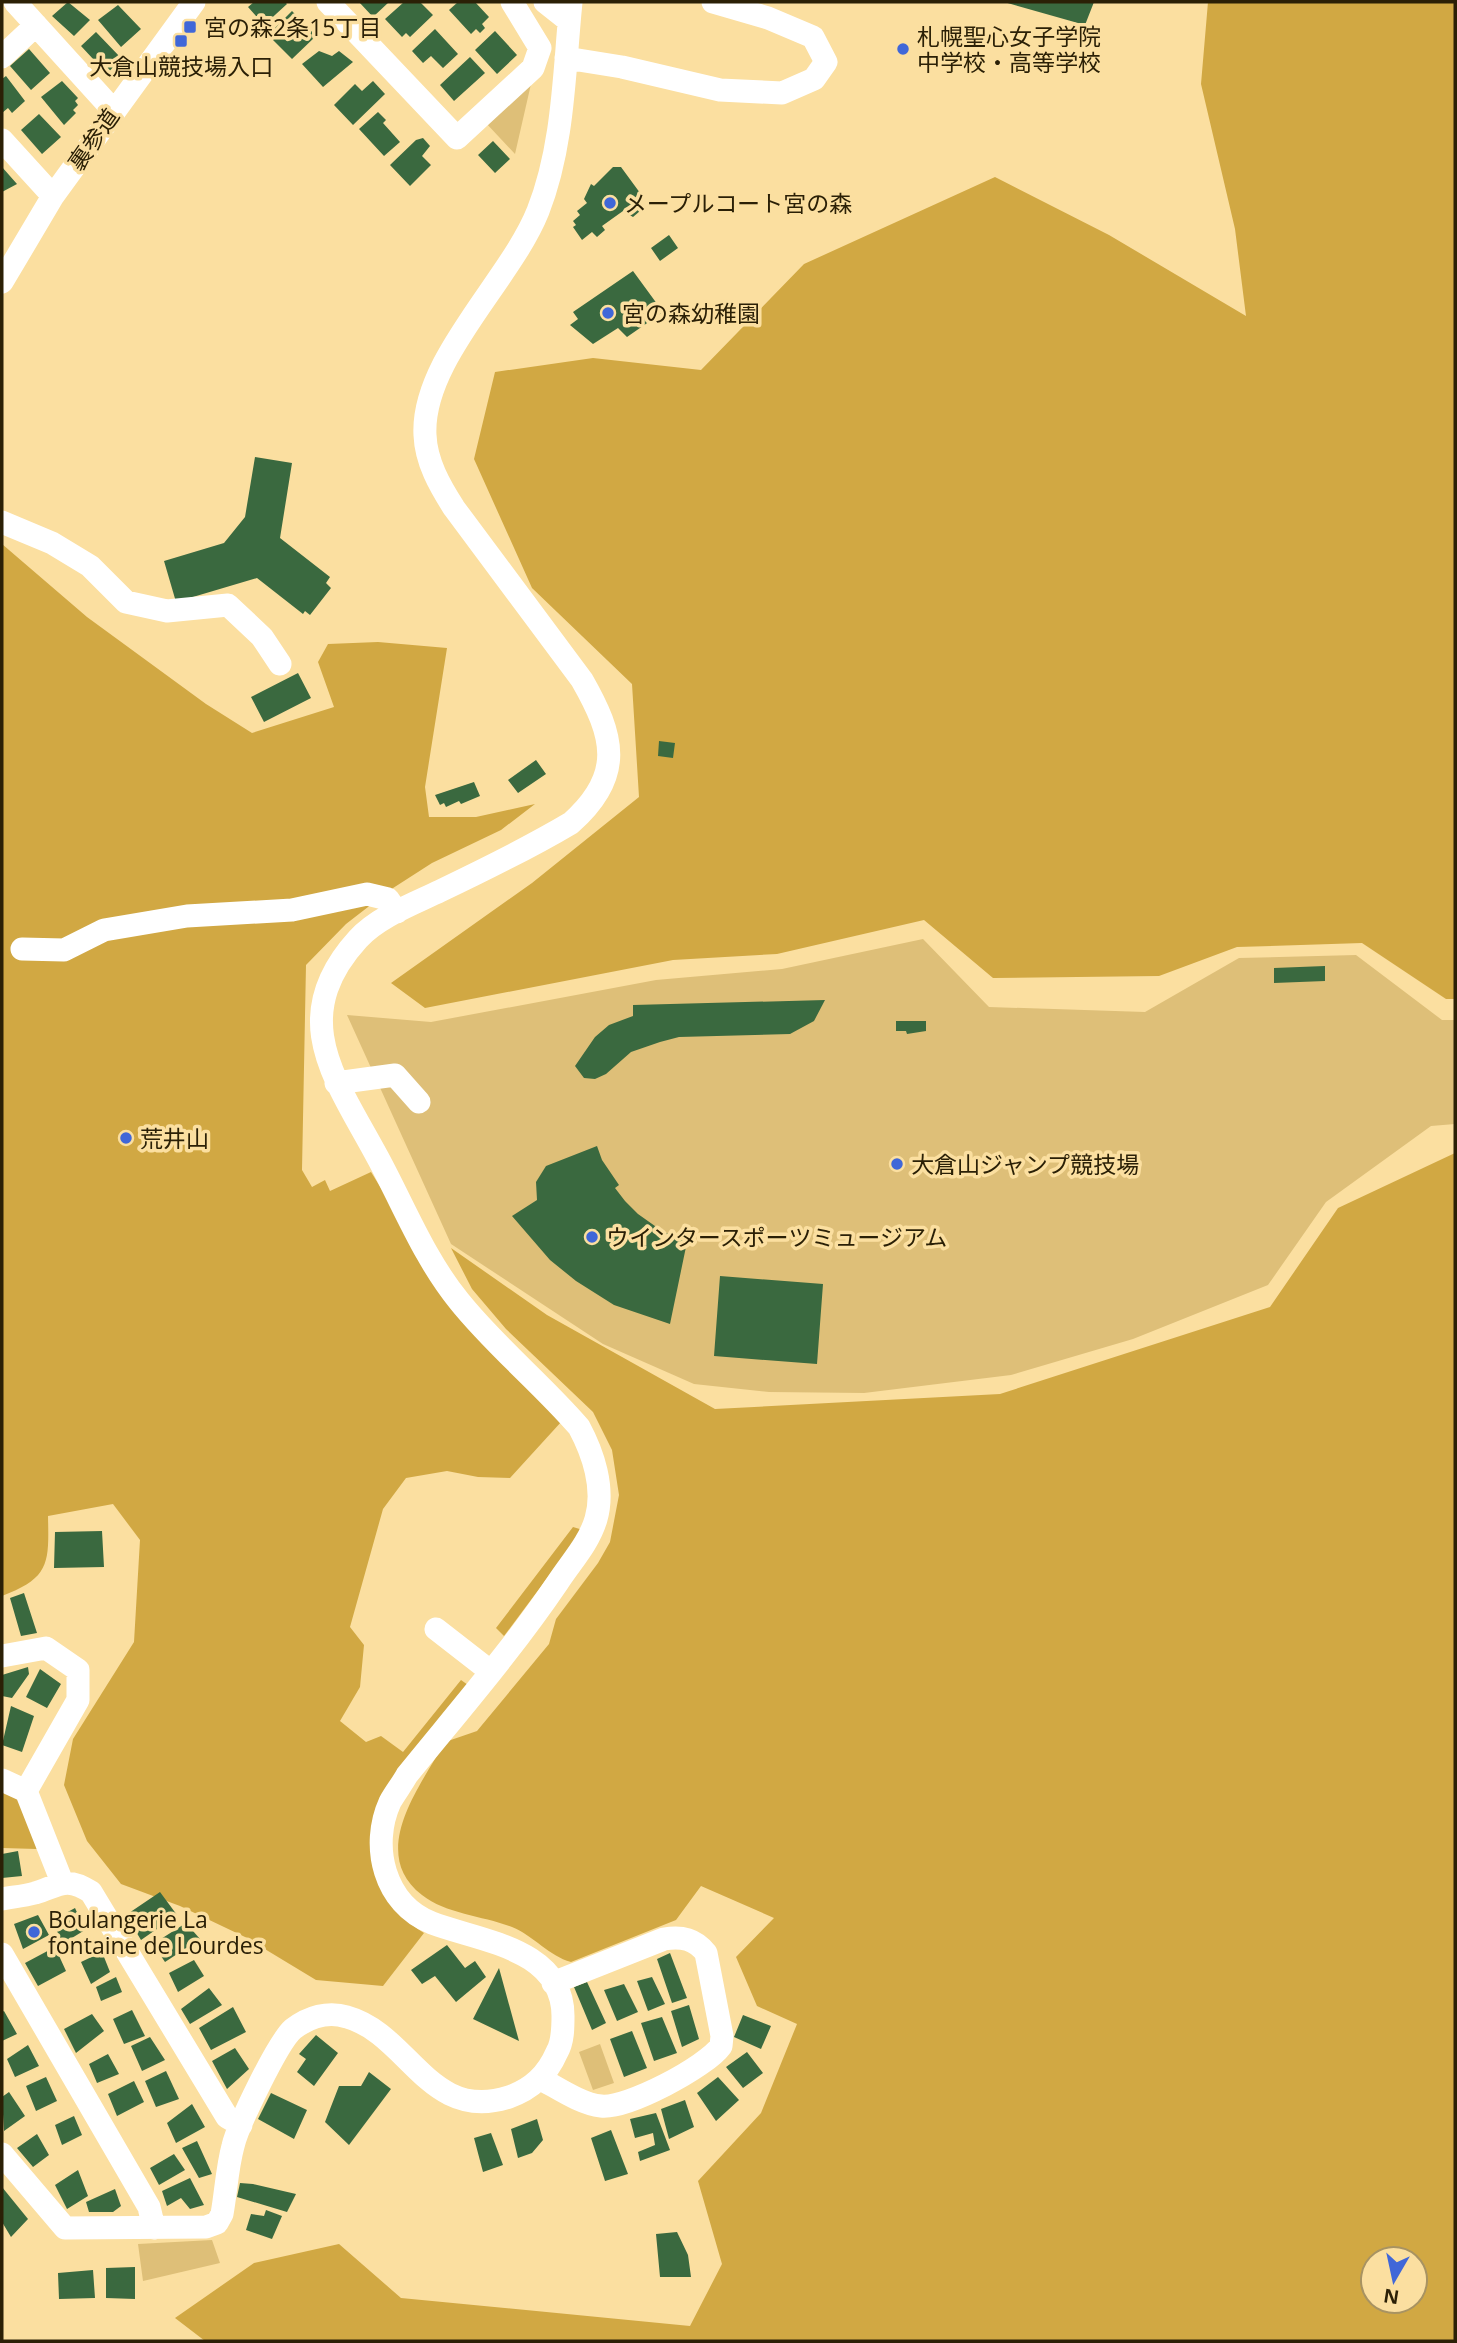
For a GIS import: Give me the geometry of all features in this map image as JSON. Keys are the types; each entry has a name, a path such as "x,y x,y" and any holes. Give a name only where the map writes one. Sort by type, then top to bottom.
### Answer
{"street":[{"path":"15,2 113,110"},
{"name":"裏参道","path":"2,282 53,196 194,2"},
{"path":"328,2 457,138 533,68 540,48 512,2"},
{"path":"2,2154 65,2228 206,2227 217,2223 222,2214 232,2146 241,2125 291,2031 311,2018 326,2014 348,2017 373,2029 444,2094 475,2101 502,2099 523,2092 541,2079 559,2048 563,2027 563,2003 554,1983 531,1959 507,1946 429,1922 398,1898 383,1866 380,1843 390,1802 407,1775 539,1610 587,1539 596,1518 598,1495 590,1448 579,1427 560,1405 457,1299 412,1227 378,1157 336,1083 322,1039 323,997 330,977 361,936 397,912 571,823 587,809 600,790 608,771 610,749 607,728 597,706 582,680 439,485 425,437 429,394 537,213 554,165 570,11 545,2"},
{"path":"566,58 622,67 720,90 782,93 814,79 826,62 813,37 768,18 713,2"},
{"path":"2,57 36,25"},
{"path":"2,140 53,196"},
{"path":"2,522 52,543 90,566 126,601 167,611 228,605 262,637 280,664"},
{"path":"22,949 64,950 104,930 187,916 292,910 366,894 388,899 397,912"},
{"path":"336,1083 395,1075 419,1102"},
{"path":"436,1629 490,1671"},
{"path":"2,1656 46,1648 78,1670 78,1700 26,1791"},
{"path":"2,1780 26,1791 62,1882"},
{"path":"2,1899 33,1894 62,1882 78,1884 91,1892 227,2117 241,2125"},
{"path":"541,2079 594,2105 609,2106 687,2076 721,2046 722,2036 706,1954 689,1940 678,1937 664,1939 554,1983"},
{"path":"2,1954 149,2207 153,2228"}],"shaded area":[{"path":"1208,2 1455,2 1455,999 1446,999 1362,943 1237,947 1159,976 993,978 924,920 777,954 673,960 425,1008 391,983 532,883 639,797 632,684 532,588 474,459 495,372 593,358 701,370 804,264 995,177 1109,235 1246,316 1235,229 1201,84"},
{"path":"531,84 515,154 485,122"},
{"path":"2,544 87,617 206,704 252,733 334,707 318,662 328,644 378,642 447,648 425,787 429,817 476,817 535,804 501,830 432,863 390,890 346,924 306,965 302,1170 312,1187 325,1180 330,1191 371,1172 449,1298 562,1421 510,1478 478,1477 447,1471 406,1478 383,1509 350,1627 364,1645 360,1687 340,1721 366,1742 381,1736 403,1752 461,1680 468,1685 372,1827 373,1859 382,1888 399,1913 424,1933 383,1986 316,1980 245,1937 180,1906 121,1884 87,1841 64,1785 73,1739 134,1642 140,1540 113,1504 48,1516 47,1557 43,1567 30,1583 2,1596"},
{"name":"大倉山ジャンプ競技場","path":"923,939 989,1007 1145,1012 1239,958 1356,955 1442,1020 1455,1020 1455,1124 1431,1126 1326,1202 1268,1285 1133,1339 1011,1375 864,1393 769,1392 694,1384 603,1344 451,1244 347,1015 431,1022 656,980 782,969"},
{"path":"1455,1153 1455,2341 205,2341 175,2318 254,2263 339,2244 401,2298 690,2326 722,2264 698,2181 761,2113 797,2024 757,2006 736,1957 774,1918 701,1886 676,1920 571,1962 512,1927 454,1911 432,1901 422,1895 406,1878 399,1859 399,1839 404,1819 424,1778 445,1742 477,1731 549,1644 556,1619 598,1563 610,1542 619,1495 612,1450 593,1412 506,1329 472,1289 451,1248 547,1315 715,1409 1000,1394 1270,1307 1338,1208"},
{"path":"573,1527 583,1530 504,1636 496,1628"},
{"path":"2,1790 21,1797 37,1849 2,1848"},
{"path":"600,2044 614,2083 593,2090 579,2052"},
{"path":"212,2240 220,2263 143,2281 138,2244"}],"building":[{"path":"68,2 90,20 74,36 52,16"},
{"path":"254,2 287,4 264,25 248,7"},
{"path":"359,2 389,2 373,17"},
{"path":"404,2 420,2 433,15 410,37 406,33 402,37 385,19"},
{"path":"458,2 475,2 489,17 482,24 485,28 480,33 476,29 471,34 449,10"},
{"path":"1004,2 1094,2 1085,25"},
{"path":"118,5 141,29 121,47 98,20"},
{"path":"292,11 316,36 292,59 268,35"},
{"path":"435,29 458,54 443,68 431,56 423,63 412,51"},
{"path":"495,31 517,55 497,74 475,50"},
{"path":"96,32 121,58 107,74 81,46"},
{"path":"29,49 50,73 31,90 10,66"},
{"path":"319,51 332,56 339,51 353,62 323,87 302,64"},
{"path":"470,57 485,73 454,101 440,85"},
{"path":"6,76 25,101 12,113 8,108 2,113 2,79"},
{"path":"62,81 78,98 75,101 78,105 73,110 76,113 64,125 41,97"},
{"path":"373,81 385,94 353,125 334,105 355,84 362,91"},
{"path":"378,112 386,120 383,123 400,142 384,156 359,129"},
{"path":"39,114 61,137 42,154 21,130"},
{"path":"423,138 430,146 422,156 431,165 410,186 390,165 416,140"},
{"path":"493,141 510,159 495,173 478,155"},
{"path":"2,167 17,184 2,192"},
{"name":"メープルコート宮の森","path":"613,167 621,167 643,197 634,203 640,211 633,217 623,211 602,226 605,230 597,237 592,232 582,240 573,227 576,225 573,221 580,215 577,211 587,203 584,199 591,184 594,186"},
{"path":"669,235 678,248 660,261 651,248"},
{"path":"633,271 663,312 627,337 618,328 593,344 570,325 578,319 573,312"},
{"path":"255,457 292,463 280,538 330,577 326,583 331,588 310,615 305,611 303,614 257,578 176,602 164,561 224,543 245,517"},
{"path":"298,673 311,698 264,722 251,697"},
{"path":"659,741 675,743 673,758 658,756"},
{"path":"536,760 546,774 518,793 508,780"},
{"path":"474,782 480,796 461,804 459,801 446,807 444,803 440,805 435,795"},
{"path":"1325,966 1325,981 1274,983 1274,968"},
{"path":"825,1000 814,1021 790,1034 679,1037 631,1052 606,1074 595,1079 584,1078 575,1066 595,1037 609,1025 633,1016 633,1005"},
{"path":"896,1021 926,1021 926,1031 907,1034 906,1031 896,1031"},
{"path":"597,1146 602,1160 619,1185 615,1188 625,1201 662,1231 687,1242 670,1324 614,1305 576,1281 550,1260 512,1216 537,1200 536,1182 546,1166"},
{"path":"720,1276 823,1284 817,1364 714,1356"},
{"path":"102,1531 104,1567 54,1568 55,1532"},
{"path":"24,1593 37,1633 21,1636 10,1598"},
{"path":"28,1667 29,1674 12,1698 2,1696 2,1675"},
{"path":"40,1669 61,1684 47,1708 26,1697"},
{"path":"11,1706 34,1716 22,1752 2,1745"},
{"path":"18,1851 22,1876 2,1878 2,1854"},
{"path":"160,1892 177,1915 141,1940 126,1915"},
{"path":"75,1908 85,1930 62,1944 53,1920"},
{"path":"38,1915 49,1935 23,1949 14,1924"},
{"path":"186,1923 200,1939 165,1962 153,1944"},
{"path":"447,1945 465,1968 475,1961 486,1977 456,2002 435,1976 422,1984 411,1970"},
{"path":"55,1947 66,1971 38,1986 25,1963"},
{"path":"102,1952 110,1972 91,1984 81,1962"},
{"path":"670,1953 687,1998 672,2003 657,1959"},
{"path":"194,1960 204,1976 178,1992 169,1973"},
{"path":"499,1968 519,2041 473,2019"},
{"path":"116,1977 122,1992 101,2001 96,1987"},
{"path":"652,1977 665,2004 648,2011 637,1981"},
{"path":"587,1982 606,2023 592,2030 574,1987"},
{"path":"624,1984 638,2012 617,2021 604,1990"},
{"path":"209,1988 222,2005 190,2024 181,2009"},
{"path":"689,2005 699,2039 682,2047 671,2011"},
{"path":"233,2007 246,2032 211,2050 199,2028"},
{"path":"132,2010 145,2036 124,2044 113,2019"},
{"path":"4,2011 17,2034 2,2041 2,2012"},
{"path":"92,2014 104,2031 76,2053 64,2029"},
{"path":"743,2015 771,2026 761,2049 734,2037"},
{"path":"662,2017 677,2053 654,2061 641,2023"},
{"path":"632,2031 647,2068 624,2077 610,2039"},
{"path":"316,2035 338,2053 314,2086 297,2072 306,2059 299,2054"},
{"path":"150,2037 165,2060 142,2071 131,2046"},
{"path":"28,2045 39,2066 15,2077 7,2059"},
{"path":"235,2048 249,2069 227,2089 212,2061"},
{"path":"747,2052 763,2073 743,2088 726,2067"},
{"path":"108,2054 119,2074 97,2083 89,2064"},
{"path":"166,2071 179,2099 156,2107 145,2081"},
{"path":"369,2072 391,2089 349,2145 325,2122 339,2086 361,2086"},
{"path":"46,2077 57,2101 36,2111 26,2086"},
{"path":"718,2077 739,2100 716,2121 697,2093"},
{"path":"134,2081 144,2102 117,2116 108,2094"},
{"path":"9,2092 25,2116 4,2131 2,2097"},
{"path":"271,2093 307,2110 294,2139 258,2119"},
{"path":"685,2100 694,2127 669,2139 661,2109"},
{"path":"192,2104 205,2127 176,2143 167,2123"},
{"path":"656,2113 670,2150 640,2161 638,2152 655,2145 653,2133 635,2138 630,2119"},
{"path":"74,2116 82,2135 62,2145 55,2125"},
{"path":"537,2119 543,2140 532,2153 518,2158 511,2129"},
{"path":"611,2130 628,2174 605,2181 591,2138"},
{"path":"491,2133 503,2165 483,2172 474,2138"},
{"path":"37,2134 49,2155 33,2167 17,2148"},
{"path":"197,2141 212,2174 199,2178 182,2148"},
{"path":"174,2154 185,2170 159,2185 150,2168"},
{"path":"78,2170 88,2196 67,2209 55,2185"},
{"path":"190,2178 204,2205 190,2209 181,2198 167,2206 162,2191"},
{"path":"240,2183 296,2194 287,2212 237,2197"},
{"path":"2,2187 28,2219 11,2237 2,2222"},
{"path":"115,2189 121,2206 113,2212 89,2212 86,2202"},
{"path":"266,2210 282,2216 272,2239 246,2230 251,2214 264,2216"},
{"path":"677,2232 688,2255 691,2277 660,2277 656,2234"},
{"path":"135,2267 135,2299 106,2298 106,2268"},
{"path":"93,2270 95,2298 59,2299 58,2273"}],"place":[{"name":"宮の森2条15丁目","path":"190,27"},
{"name":"大倉山競技場入口","path":"181,41"},
{"name":"札幌聖心女子学院 中学校・高等学校","path":"903,49"},
{"name":"メープルコート宮の森","path":"610,203"},
{"name":"宮の森幼稚園","path":"608,313"},
{"name":"荒井山","path":"126,1138"},
{"name":"大倉山ジャンプ競技場","path":"897,1164"},
{"name":"ウインタースポーツミュージアム","path":"592,1237"},
{"name":"Boulangerie La fontaine de Lourdes","path":"34,1932"}]}
